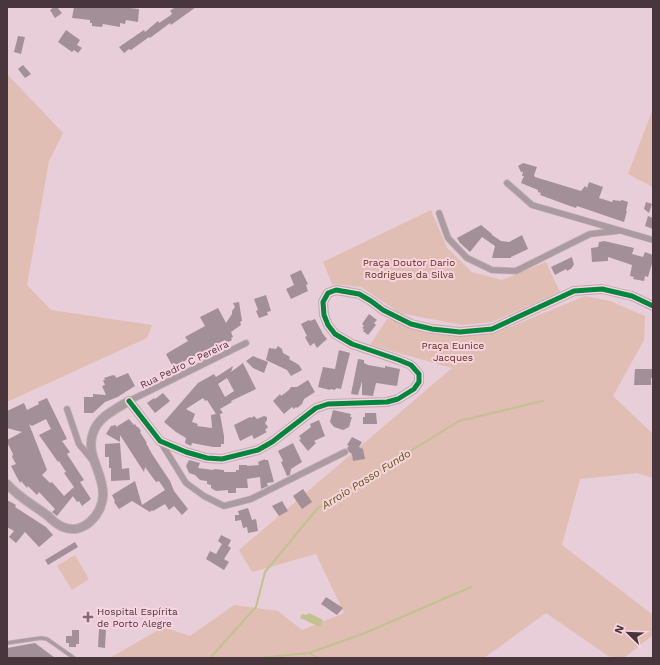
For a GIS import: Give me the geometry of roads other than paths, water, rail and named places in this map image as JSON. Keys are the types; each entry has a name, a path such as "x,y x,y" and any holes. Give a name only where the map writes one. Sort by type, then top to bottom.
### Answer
{"street":[{"path":"507,183 532,205 617,231 653,240"},
{"path":"439,213 448,238 467,258 492,270 516,272 590,234 617,231"},
{"path":"160,441 186,452 207,458 222,459 258,450 272,442 316,408 328,404 387,402 398,399 414,389 419,382 419,374 411,365 352,344 335,334 324,315 324,302 328,293 336,290 359,294 383,310 411,324 432,329 460,332 492,329 574,291 602,289 632,296 653,306"},
{"name":"Rua Pedro C Pereira","path":"129,401 246,343"},
{"path":"93,462 91,446 93,433 100,421 129,401 160,441 186,483 204,496 224,506 251,499 345,452"},
{"path":"7,484 62,527 78,528 85,526 98,514 103,504 104,493 101,479 93,462 79,444 67,409"}],"lane":[{"path":"7,643 41,638 47,639 74,658"}],"waterway":[{"name":"Arroio Passo Fundo","path":"210,658 256,607 265,572 317,509 459,421 543,401"},
{"path":"258,658 309,653 365,633 471,587"},
{"path":"309,653 318,658"}],"place":[{"name":"Hospital Espírita de Porto Alegre","path":"88,617"}],"park label":[{"name":"Praça Doutor Dario Rodrigues da Silva","path":"409,268"},
{"name":"Praça Eunice Jacques","path":"453,350"}]}
